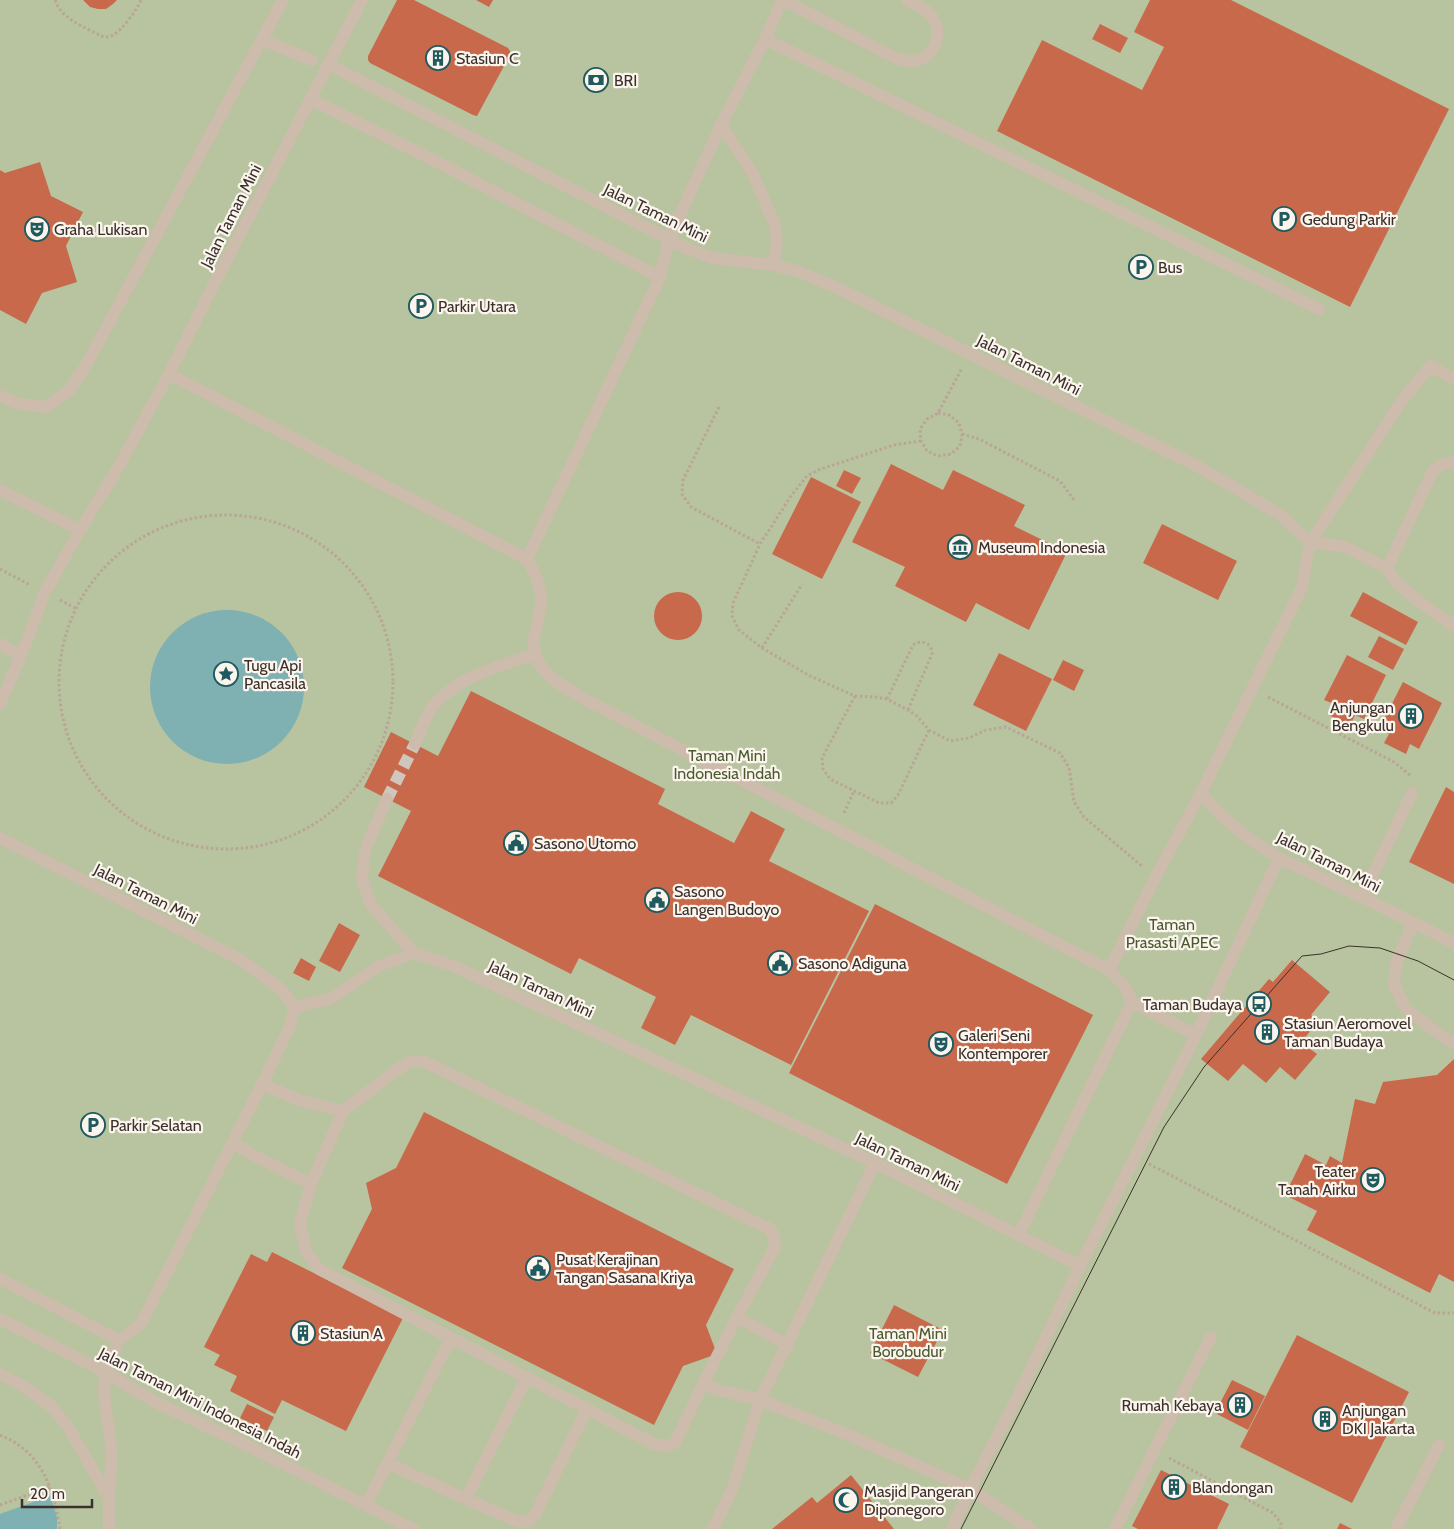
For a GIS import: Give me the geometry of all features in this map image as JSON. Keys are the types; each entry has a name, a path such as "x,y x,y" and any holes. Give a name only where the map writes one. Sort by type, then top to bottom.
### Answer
{"lane":[{"path":"0,396 19,404 46,407 70,390 89,360 283,0"},
{"path":"328,64 362,0"},
{"path":"527,559 660,277 669,239 782,0 898,59 913,62 927,57 936,44 939,30 933,18 922,7 907,0"},
{"path":"765,39 1318,309"},
{"path":"262,40 312,60"},
{"name":"Jalan Taman Mini","path":"0,704 21,656 45,592 118,468 169,374 328,64 688,249 712,258 773,265 797,271 835,286 1197,466 1281,515 1310,543"},
{"path":"310,99 434,160 660,277"},
{"path":"722,125 752,172 775,225 777,244 773,265"},
{"path":"1110,970 1155,878 1201,793 1302,587 1310,543 1400,402 1430,366 1454,378"},
{"path":"169,374 527,559 536,575 540,588 541,603 534,634 535,654 544,670 557,681 588,701 1110,970 1125,986 1132,1002 1196,1035"},
{"path":"1387,568 1433,471 1441,465 1454,462"},
{"path":"0,490 80,530"},
{"path":"1310,543 1343,546 1387,568 1396,582 1418,601 1454,626"},
{"path":"0,644 21,656"},
{"path":"415,744 433,707 456,685 489,670 535,654"},
{"path":"1362,897 1412,792"},
{"name":"Jalan Taman Mini","path":"1201,793 1221,815 1248,838 1279,858 1454,943"},
{"path":"109,1529 112,1454 104,1394 105,1372 119,1340 141,1324 262,1084 290,1024 294,1007 330,999 379,966 414,953 371,905 362,879 365,850 387,799"},
{"name":"Jalan Taman Mini","path":"0,838 241,960 281,989 294,1007"},
{"path":"952,1529 1080,1266 1196,1035 1279,858"},
{"path":"1413,923 1396,964 1394,984 1406,1009 1454,1043"},
{"name":"Jalan Taman Mini","path":"414,953 456,967 874,1163 1080,1266"},
{"path":"1018,1234 1132,1002"},
{"path":"423,1061 770,1229 774,1237 775,1247 737,1317 675,1443 666,1446 654,1444 319,1269 306,1251 300,1223 311,1184 343,1112 398,1069 410,1062 423,1061"},
{"path":"262,1084 302,1101 343,1112"},
{"path":"233,1143 311,1184"},
{"path":"713,1529 732,1490 760,1400 874,1163"},
{"path":"0,1279 119,1340"},
{"path":"737,1317 788,1345"},
{"name":"Jalan Taman Mini Indonesia Indah","path":"0,1319 105,1372 158,1403 413,1529"},
{"path":"1115,1529 1211,1337"},
{"path":"366,1505 451,1338"},
{"path":"0,1374 23,1386 51,1406 68,1427 109,1498"},
{"path":"466,1499 527,1378"},
{"path":"703,1384 718,1390 760,1400 849,1435 970,1489 1031,1529"},
{"path":"387,1463 519,1522 528,1521 534,1517 587,1409"},
{"path":"1396,1529 1439,1445"}],"path":[{"path":"55,0 58,8 64,14 101,36 107,37 113,35 134,14 141,0"},
{"path":"938,413 949,415 959,422 962,434 960,446 950,454 938,456 927,451 920,441 920,429 926,419 938,413 970,353"},
{"path":"719,407 683,480 682,494 692,507 760,544"},
{"path":"962,434 979,438 1060,480 1074,500"},
{"path":"920,441 894,445 818,470 807,476 791,496 760,544 733,603 732,616 739,630 762,648 810,676 855,696 886,699 908,710 917,716 929,730 950,741 969,738 986,730 1006,727 1060,753 1069,767 1074,802 1084,817 1155,878"},
{"path":"241,516 281,525 317,543 348,569 372,602 388,639 393,679 391,711 390,719 376,757 354,790 325,818 289,838 250,848 210,849 171,840 134,822 103,796 80,763 64,726 58,686 62,646 75,608 97,574 127,547 162,528 201,517 241,516"},
{"path":"762,648 802,584"},
{"path":"886,699 913,645 918,642 929,644 932,654 908,710"},
{"path":"1252,688 1394,762 1411,776 1412,792"},
{"path":"855,696 822,758 823,769 830,779 879,803 891,803 898,795 929,730"},
{"path":"836,829 854,791"},
{"path":"1135,1157 1435,1313 1454,1312"},
{"path":"0,1434 18,1444 37,1462 50,1488 56,1506 60,1529"},
{"path":"1155,1451 1273,1513 1281,1523 1280,1529"},
{"path":"0,1505 50,1488"}],"green space":[{"name":"Taman Mini Indonesia Indah","path":"0,0 1454,0 1454,1529 0,1529"}],"water":[{"path":"227,610 242,611 257,616 282,632 298,657 303,672 303,702 298,717 282,742 257,758 242,763 227,764 212,763 197,758 172,742 156,717 151,702 150,687 151,672 156,657 172,632 197,616 212,611"},
{"path":"50,1496 57,1517 57,1529 0,1529 0,1514"}],"building":[{"path":"83,0 117,0 106,9 98,9 90,7"},
{"name":"Stasiun C","path":"397,0 414,0 508,48 510,55 477,116 370,63 368,56"},
{"path":"476,0 493,0 489,7"},
{"name":"Gedung Parkir","path":"1150,0 1231,0 1449,109 1350,307 997,131 1042,40 1142,90 1164,47 1134,32"},
{"path":"1100,24 1128,38 1120,53 1092,39"},
{"name":"Graha Lukisan","path":"40,162 51,196 83,212 66,246 77,282 42,293 26,324 0,310 0,170 5,173"},
{"name":"Museum Indonesia","path":"891,464 943,490 953,470 1025,505 1014,526 1067,552 1029,630 976,603 966,622 895,586 905,567 852,542"},
{"path":"844,470 861,478 852,494 836,486"},
{"path":"811,477 861,502 822,579 772,554"},
{"path":"1162,524 1237,561 1218,600 1143,563"},
{"path":"673,592 683,592 695,599 702,611 702,621 695,633 683,640 673,640 665,636 658,629 654,621 654,611 658,603 665,596"},
{"path":"1363,592 1418,622 1406,645 1350,616"},
{"path":"1379,636 1404,649 1393,670 1368,657"},
{"path":"999,653 1052,679 1026,731 973,705"},
{"path":"1347,655 1386,675 1364,719 1355,715 1350,726 1329,715 1334,704 1324,700"},
{"path":"1063,660 1084,670 1074,691 1053,680"},
{"name":"Anjungan Bengkulu","path":"1403,682 1442,703 1419,749 1410,744 1406,754 1384,743 1389,734 1379,729"},
{"path":"471,691 665,789 658,804 734,843 751,811 785,829 769,861 869,911 791,1065 691,1015 675,1045 641,1028 656,997 579,958 571,974 378,876 411,811 364,787 391,732 438,756"},
{"path":"1446,787 1454,792 1454,884 1409,862"},
{"name":"Galeri Seni Kontemporer","path":"875,904 1093,1015 1007,1184 789,1073"},
{"path":"339,923 360,935 340,972 319,961"},
{"path":"301,958 316,967 309,981 293,973"},
{"name":"Stasiun Aeromovel Taman Budaya","path":"1292,960 1330,992 1311,1015 1319,1021 1301,1042 1317,1054 1295,1080 1280,1067 1266,1083 1243,1064 1228,1081 1201,1059 1269,979 1273,982"},
{"name":"Teater Tanah Airku","path":"1454,1059 1454,1282 1439,1274 1430,1293 1307,1230 1317,1211 1285,1195 1305,1154 1326,1165 1330,1156 1342,1163 1355,1099 1375,1104 1383,1082 1437,1075"},
{"name":"Pusat Kerajinan Tangan Sasana Kriya","path":"424,1112 734,1269 706,1325 717,1354 683,1366 654,1425 342,1268 372,1209 366,1183 396,1168"},
{"name":"Stasiun A","path":"272,1252 403,1318 346,1431 282,1400 275,1414 230,1391 237,1376 214,1365 220,1355 204,1347 251,1254 267,1262"},
{"path":"894,1305 943,1330 918,1377 870,1353"},
{"name":"Anjungan DKI Jakarta","path":"1297,1335 1409,1392 1352,1503 1240,1447"},
{"name":"Rumah Kebaya","path":"1232,1380 1265,1396 1248,1430 1215,1413"},
{"path":"247,1404 274,1417 267,1431 240,1418"},
{"name":"Blandongan","path":"1161,1470 1229,1504 1217,1529 1138,1529 1132,1526"},
{"name":"Masjid Pangeran Diponegoro","path":"851,1475 894,1529 772,1529 812,1497 817,1503"},
{"path":"1340,1523 1352,1529 1337,1529"}],"tunnel":[{"path":"387,799 415,744"}],"tram line":[{"path":"961,1529 1164,1127 1204,1067 1302,956 1321,954 1349,946 1380,948 1418,961 1454,980"}],"place":[{"name":"Stasiun C","path":"438,58"},
{"name":"BRI","path":"596,80"},
{"name":"Gedung Parkir","path":"1284,219"},
{"name":"Graha Lukisan","path":"37,229"},
{"name":"Bus","path":"1141,267"},
{"name":"Parkir Utara","path":"421,306"},
{"name":"Museum Indonesia","path":"960,547"},
{"name":"Tugu Api Pancasila","path":"226,674"},
{"name":"Anjungan Bengkulu","path":"1411,716"},
{"name":"Sasono Utomo","path":"516,843"},
{"name":"Sasono Langen Budoyo","path":"657,900"},
{"name":"Sasono Adiguna","path":"780,963"},
{"name":"Taman Budaya","path":"1259,1004"},
{"name":"Stasiun Aeromovel Taman Budaya","path":"1267,1032"},
{"name":"Galeri Seni Kontemporer","path":"941,1044"},
{"name":"Parkir Selatan","path":"93,1125"},
{"name":"Teater Tanah Airku","path":"1373,1180"},
{"name":"Pusat Kerajinan Tangan Sasana Kriya","path":"538,1268"},
{"name":"Stasiun A","path":"303,1333"},
{"name":"Rumah Kebaya","path":"1240,1405"},
{"name":"Anjungan DKI Jakarta","path":"1325,1419"},
{"name":"Blandongan","path":"1174,1487"},
{"name":"Masjid Pangeran Diponegoro","path":"846,1500"}],"park label":[{"name":"Taman Prasasti APEC","path":"1172,933"},
{"name":"Taman Mini Borobudur","path":"908,1342"}]}
